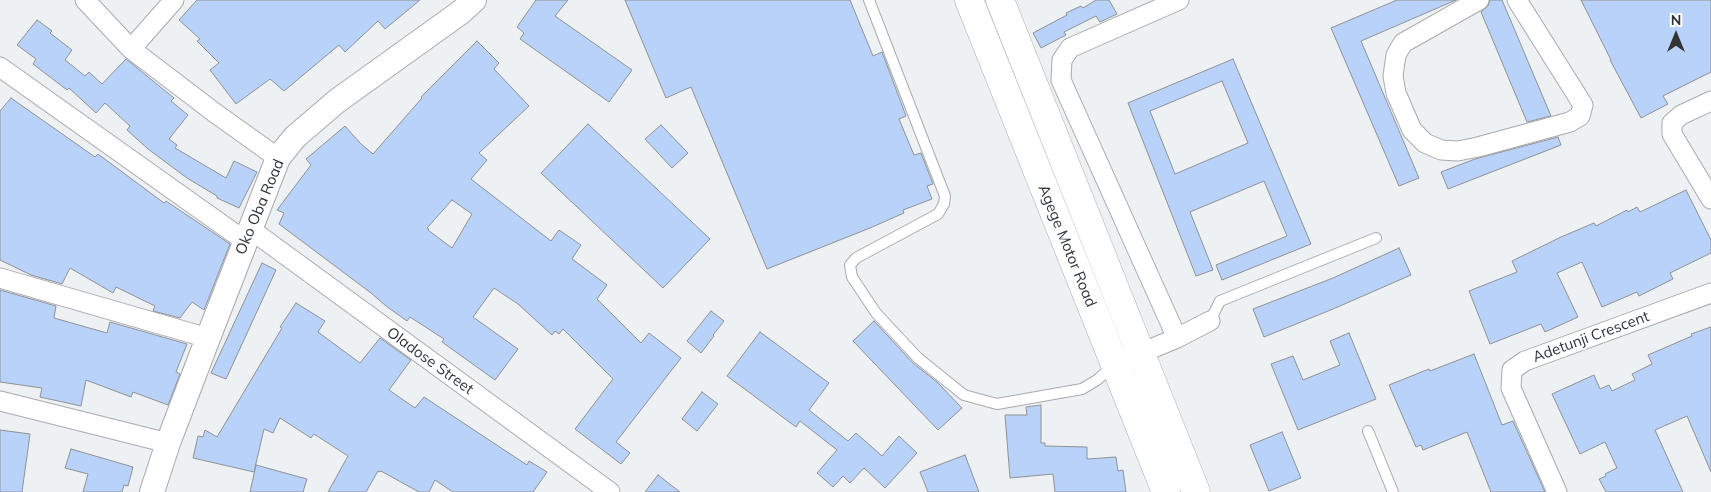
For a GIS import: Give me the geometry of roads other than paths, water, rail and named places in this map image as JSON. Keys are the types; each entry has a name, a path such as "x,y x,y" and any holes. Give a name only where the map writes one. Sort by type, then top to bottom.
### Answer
{"main road":[{"name":"Agege Motor Road","path":"968,0 1166,492"},
{"name":"Agege Motor Road","path":"1000,0 1139,353 1196,492"}],"street":[{"path":"85,0 131,49 278,158"},
{"path":"131,49 174,0"},
{"name":"Oko Oba Road","path":"152,492 168,443 278,158 295,137 337,101 461,12 474,0"},
{"path":"1177,338 1061,80 1062,60 1070,48 1179,0"},
{"path":"1479,0 1403,43 1396,55 1393,76 1396,93 1412,130 1425,143 1441,150 1458,151 1478,147 1570,122 1580,116 1583,105 1517,0"},
{"name":"Oladose Street","path":"0,67 247,235 610,492"},
{"path":"1710,196 1672,134 1672,123 1711,100"},
{"path":"0,278 208,338"},
{"name":"Adetunji Crescent","path":"1557,492 1511,388 1512,370 1525,361 1711,293"},
{"path":"1114,364 1177,338 1210,321"},
{"path":"0,401 168,443"}],"lane":[{"path":"869,0 944,196 944,204 938,214 856,258 850,265 852,277 876,313 918,358 964,395 998,404 1082,389 1097,380 1114,364"},
{"path":"1210,321 1220,301 1376,238"},
{"path":"1368,431 1394,492"}]}
